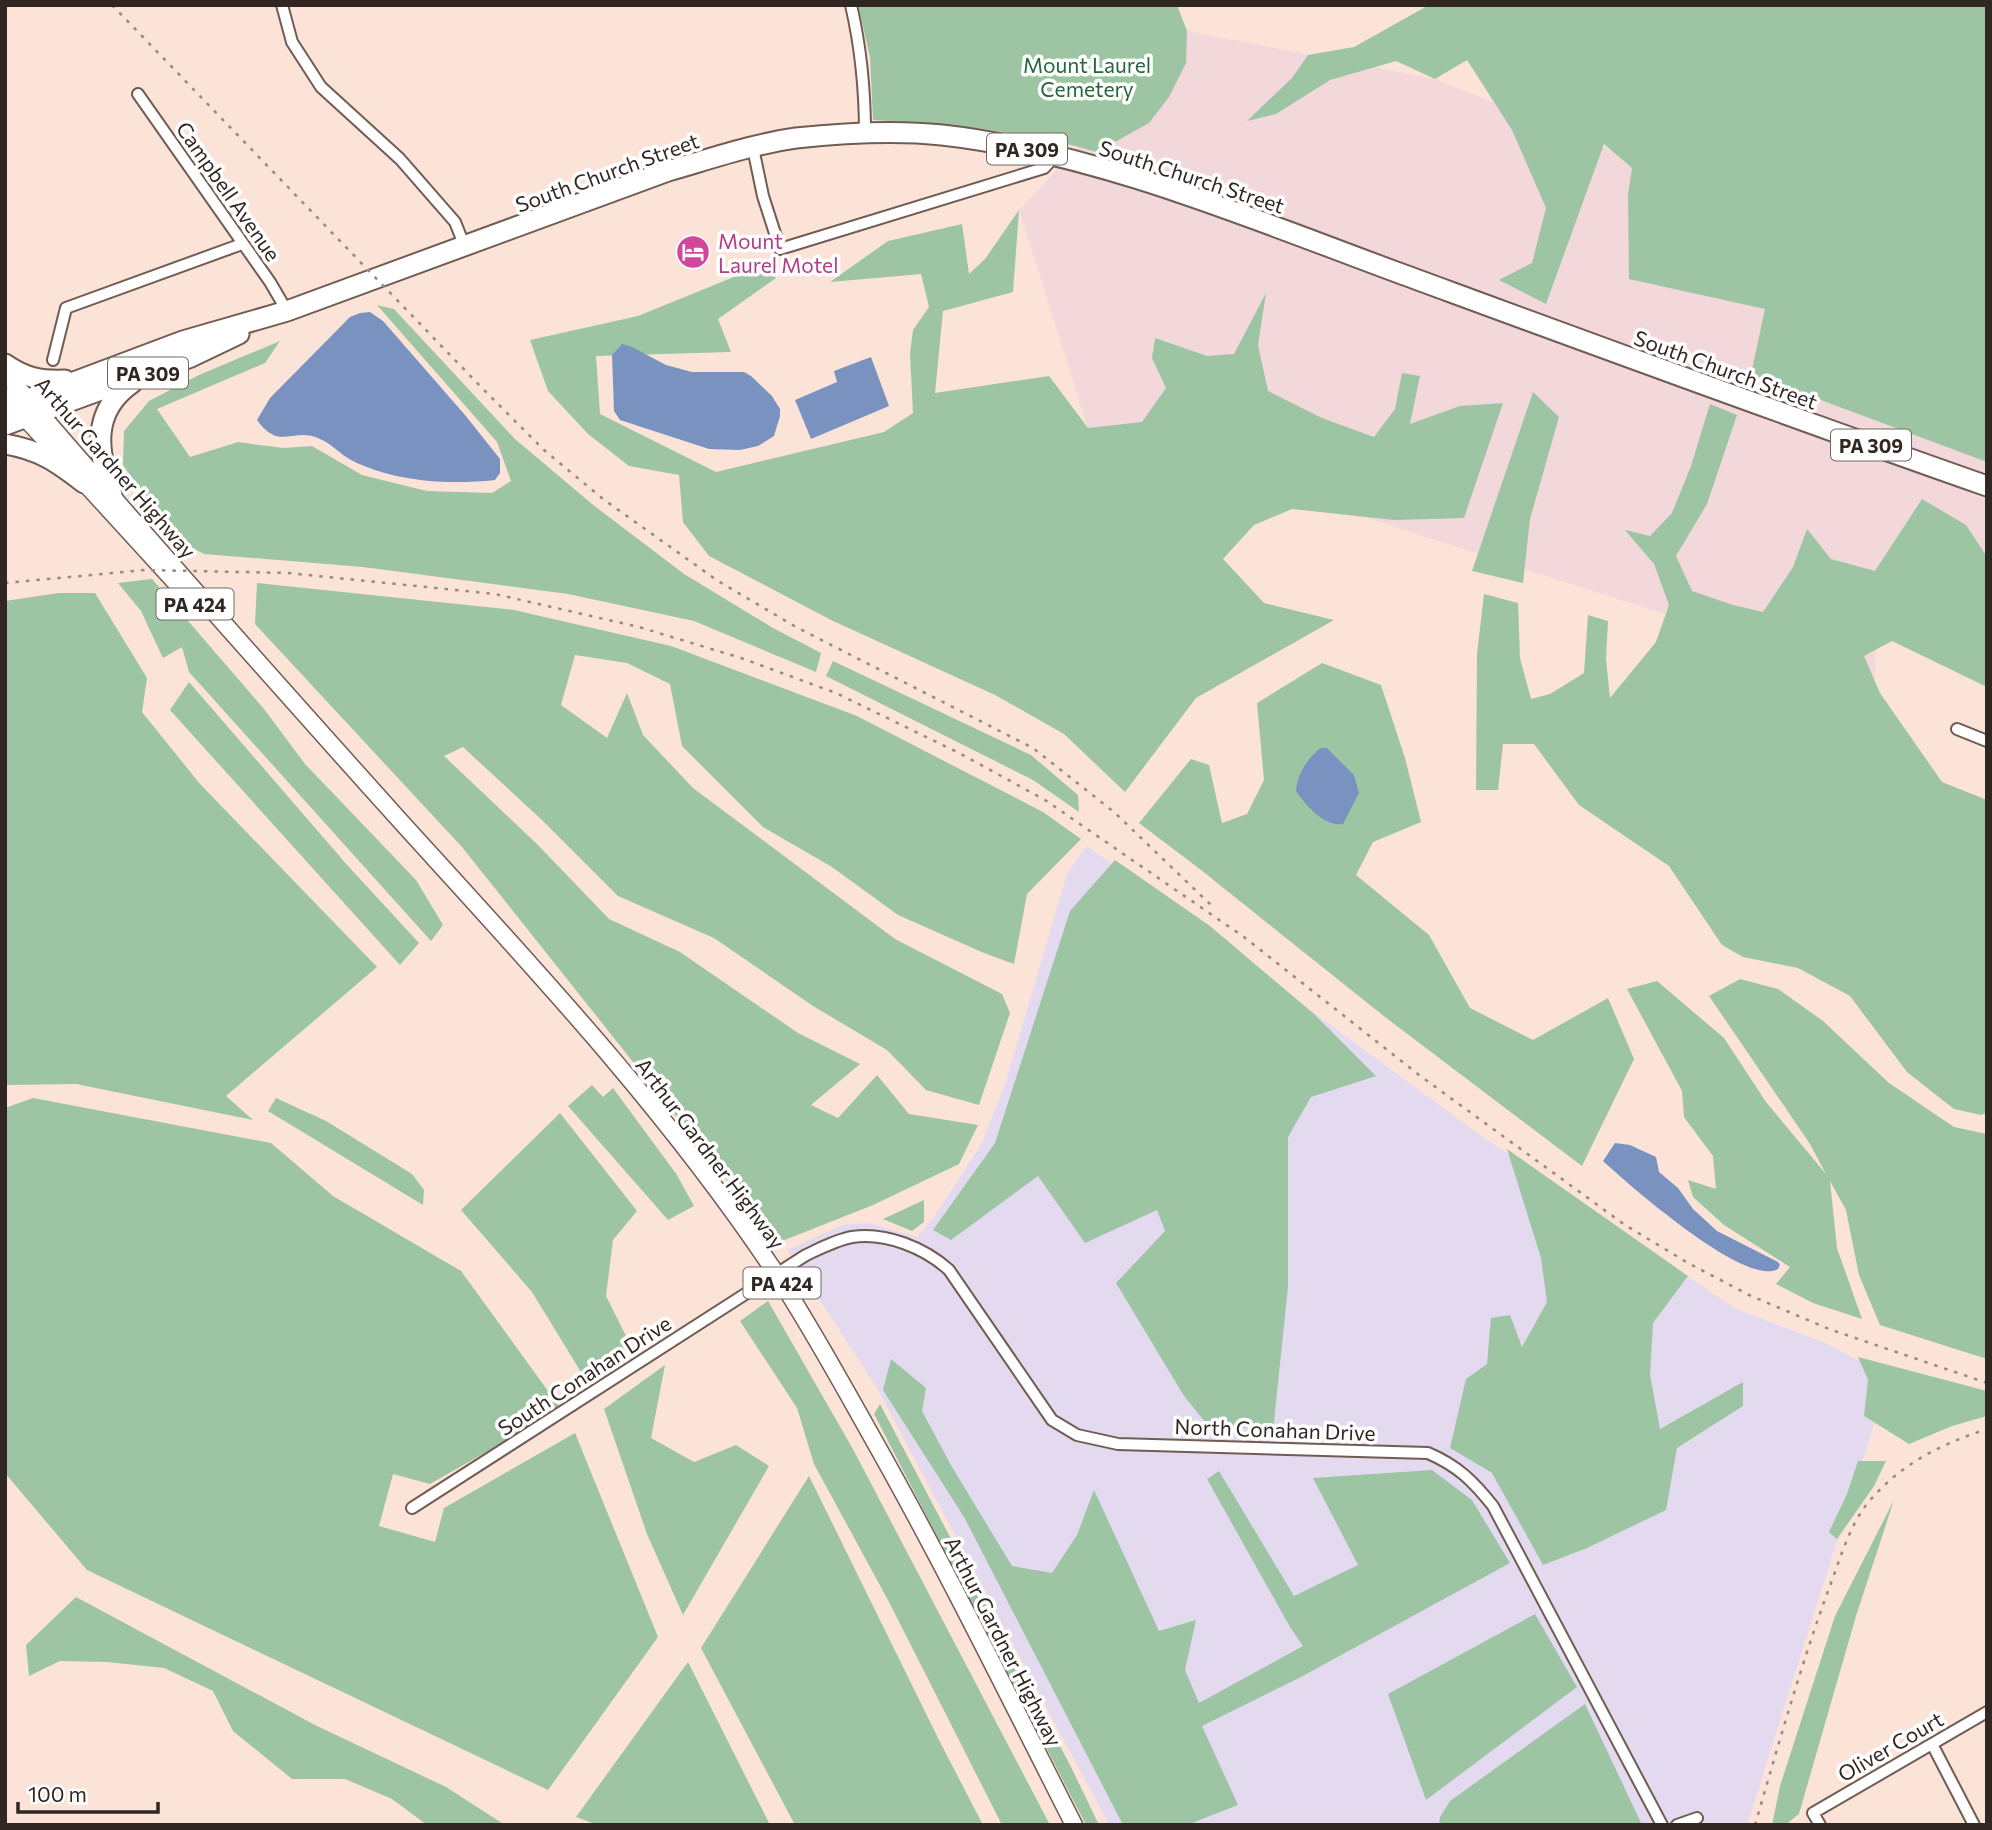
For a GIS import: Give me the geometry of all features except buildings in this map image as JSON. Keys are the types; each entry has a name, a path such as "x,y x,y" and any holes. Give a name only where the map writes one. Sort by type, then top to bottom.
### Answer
{"highway":[{"name":"South Church Street","path":"5,425 19,406 80,380 183,341 287,311 668,171 794,139 864,134 939,135 1012,146 1055,156 1154,186 1264,223 1755,404 1987,486"},
{"name":"South Church Street","path":"19,406 145,374 191,357 287,311"},
{"path":"5,365 38,380 80,380"},
{"path":"112,495 100,453 104,418 117,395 145,374"},
{"path":"5,444 37,451 50,457 84,483"}],"main road":[{"name":"Arthur Gardner Highway","path":"5,373 19,406 84,483 390,809"},
{"name":"Arthur Gardner Highway","path":"19,406 112,495 579,1019 645,1098 776,1275 846,1391 919,1520 1074,1825"}],"street":[{"path":"282,5 292,42 321,87 400,159 455,222 465,247"},
{"path":"851,5 860,43 865,100 864,134"},
{"name":"Campbell Avenue","path":"138,94 270,282 287,311"},
{"path":"753,148 763,196 780,248 1044,168 1055,156"},
{"path":"52,360 66,308 242,244"},
{"path":"1957,729 1987,741"},
{"name":"North Conahan Drive","path":"776,1275 826,1245 852,1237 878,1237 911,1247 938,1260 949,1270 1052,1420 1077,1436 1118,1444 1428,1452 1451,1463 1473,1482 1493,1506 1662,1825"},
{"name":"South Conahan Drive","path":"412,1508 776,1275"},
{"name":"Oliver Court","path":"1820,1825 1813,1813 1987,1712"},
{"path":"1932,1744 1974,1825"},
{"path":"1677,1825 1697,1818"}],"shaded area":[{"path":"1187,31 1435,79 1987,302 1987,656 1877,611 1875,682 1088,428 1019,210"},
{"path":"1087,846 1476,1132 1734,1308 1827,1344 1889,1377 1747,1825 1109,1825 877,1388 787,1250 842,1225 869,1223 917,1237 934,1217 982,1143 1006,1081 1067,874"}],"green space":[{"name":"Mount Laurel Cemetery","path":"858,5 1177,5 1187,31 1186,63 1169,97 1149,123 1097,152 986,130 873,120 870,57"},
{"path":"1429,5 1987,5 1987,462 1751,374 1765,309 1629,279 1628,195 1632,168 1604,144 1546,304 1499,280 1532,263 1546,208 1512,130 1467,60 1435,79 1396,61 1330,80 1276,114 1247,121 1292,78 1308,55 1354,47"},
{"path":"1019,210 1013,292 943,311 935,393 1049,376 1088,428 1142,422 1166,388 1152,358 1155,338 1207,356 1234,354 1266,293 1258,345 1268,391 1322,418 1374,437 1395,409 1402,373 1420,376 1410,424 1460,406 1503,403 1464,518 1394,520 1292,509 1254,525 1223,559 1264,603 1334,620 1196,698 1125,792 1064,734 995,695 831,620 709,556 683,522 679,475 629,466 588,434 548,391 530,340 638,316 768,263 776,278 718,319 731,352 596,356 600,414 716,472 884,432 913,413 910,353 913,330 929,307 921,274 830,282 888,241 962,224 969,274 985,259"},
{"path":"377,305 394,309 515,439 592,504 684,574 773,628 821,653 816,672 694,621 568,594 363,567 204,554 175,539 123,465 124,431 149,401 199,375 280,341 265,363 157,409 190,457 238,442 283,448 312,446 362,475 427,491 492,493 511,481 497,442"},
{"path":"1533,392 1559,417 1530,519 1523,583 1472,571"},
{"path":"1710,404 1737,415 1707,504 1676,556 1692,591 1763,612 1793,567 1807,529 1831,559 1875,571 1922,499 1966,525 1987,557 1987,687 1892,641 1864,656 1880,693 1942,782 1987,800 1987,1113 1981,1115 1954,1109 1907,1072 1850,996 1798,968 1743,957 1722,945 1669,866 1579,805 1534,744 1503,744 1498,790 1476,790 1477,654 1484,594 1518,603 1520,658 1531,699 1550,694 1584,673 1588,615 1608,621 1606,659 1610,698 1656,642 1669,605 1654,564 1625,530 1650,536 1672,513 1691,466"},
{"path":"152,579 264,709 305,764 416,880 443,925 431,941 189,672 182,647 163,658 141,611 118,583"},
{"path":"257,583 514,610 671,646 857,716 1043,812 1081,839 1027,894 1014,964 898,915 832,867 763,827 682,746 670,684 627,663 575,655 561,705 607,738 627,693 643,735 693,788 895,939 1002,994 1010,1013 979,1105 926,1090 887,1050 813,1006 714,938 618,896 463,747 444,756 538,845 609,919 680,952 798,1033 860,1064 811,1105 838,1118 877,1075 909,1114 978,1125 959,1164 873,1205 777,1243 462,847 255,624"},
{"path":"59,593 95,593 147,678 142,712 200,784 377,967 226,1096 253,1120 76,1084 5,1085 5,601"},
{"path":"833,661 1031,755 1078,795 1079,812 1033,780 826,676"},
{"path":"1322,663 1381,685 1405,758 1421,822 1373,842 1356,875 1429,935 1470,1008 1533,1040 1608,998 1634,1059 1582,1166 1385,1017 1139,823 1191,759 1209,765 1222,823 1247,814 1264,780 1257,703"},
{"path":"189,682 348,866 419,943 400,965 170,710"},
{"path":"1115,860 1210,926 1314,1014 1376,1076 1311,1097 1288,1137 1288,1287 1273,1431 1206,1423 1184,1396 1116,1283 1165,1231 1157,1210 1085,1243 1038,1176 951,1240 933,1230 995,1143 1070,911"},
{"path":"1740,979 1778,989 1823,1021 1889,1083 1954,1127 1987,1134 1987,1359 1880,1325 1859,1275 1846,1210 1830,1181 1837,1248 1862,1319 1813,1303 1776,1284 1790,1267 1724,1225 1693,1197 1688,1180 1716,1189 1713,1156 1684,1117 1682,1091 1627,989 1657,981 1724,1038 1766,1102 1826,1174 1810,1144 1709,996"},
{"path":"592,1085 603,1097 613,1088 677,1175 694,1206 668,1220 568,1106"},
{"path":"33,1098 271,1143 333,1196 461,1271 561,1409 430,1484 393,1474 379,1526 435,1542 444,1508 575,1433 658,1637 548,1790 87,1570 5,1473 5,1108"},
{"path":"276,1098 326,1121 412,1174 424,1190 423,1205 268,1111"},
{"path":"560,1113 637,1211 613,1240 606,1296 632,1348 584,1377 532,1292 461,1210"},
{"path":"1507,1149 1688,1276 1653,1323 1650,1375 1660,1429 1743,1382 1743,1406 1677,1448 1666,1510 1587,1548 1543,1565 1492,1473 1450,1448 1466,1379 1487,1364 1491,1318 1510,1315 1522,1347 1547,1302 1541,1258"},
{"path":"924,1200 924,1222 912,1231 883,1219"},
{"path":"768,1301 854,1451 1050,1825 1002,1825 889,1602 814,1464 797,1408 740,1321"},
{"path":"1858,1357 1987,1391 1987,1416 1952,1426 1909,1444 1864,1416 1868,1380"},
{"path":"891,1359 926,1388 922,1411 952,1467 1012,1566 1052,1573 1077,1535 1094,1490 1159,1631 1196,1620 1185,1670 1199,1703 1303,1646 1207,1479 1219,1471 1294,1596 1358,1565 1313,1478 1432,1470 1472,1500 1510,1563 1299,1678 1202,1726 1238,1805 1187,1825 1123,1825 964,1517 883,1390"},
{"path":"665,1365 651,1438 694,1462 736,1445 769,1466 683,1615 647,1534 604,1409"},
{"path":"880,1404 1099,1825 1086,1825 874,1414"},
{"path":"1858,1461 1886,1461 1874,1486 1837,1539 1829,1532 1847,1494"},
{"path":"809,1476 983,1825 795,1825 701,1648"},
{"path":"1894,1500 1856,1616 1799,1814 1785,1825 1772,1825 1780,1786 1835,1616"},
{"path":"76,1597 315,1725 446,1787 505,1825 427,1825 392,1799 345,1779 292,1779 233,1731 213,1691 164,1668 107,1662 60,1661 29,1676 26,1645"},
{"path":"1535,1614 1577,1687 1426,1800 1388,1694"},
{"path":"688,1662 770,1825 598,1825 576,1817"},
{"path":"1585,1704 1642,1825 1439,1825 1440,1817 1450,1801"}],"water":[{"path":"370,312 383,321 500,459 500,473 495,480 440,482 385,473 351,460 320,439 302,435 273,435 257,420 270,398 350,317"},
{"path":"622,344 666,365 692,372 744,372 751,376 772,396 780,409 774,436 758,446 740,450 709,449 620,420 614,411 612,355"},
{"path":"871,357 889,406 811,439 795,400 837,382 834,371"},
{"path":"1321,748 1327,748 1354,775 1359,793 1343,824 1323,819 1296,791 1304,767"},
{"path":"1615,1143 1630,1145 1656,1157 1659,1172 1678,1188 1693,1209 1717,1231 1778,1262 1778,1269 1762,1271 1741,1263 1688,1231 1603,1161"}],"railway":[{"path":"112,5 483,389 544,450 603,499 718,581 796,627 1033,748 1114,812 1211,905"},
{"path":"5,583 145,570 288,573 495,594 639,627 741,658 836,693 961,754 1045,800 1244,937 1419,1075 1625,1225 1688,1263 1749,1295 1829,1329 1987,1383"},
{"path":"1755,1825 1818,1620 1844,1546 1860,1513 1893,1478 1921,1457 1987,1429"}],"place":[{"name":"Mount Laurel Motel","path":"693,252"}]}
